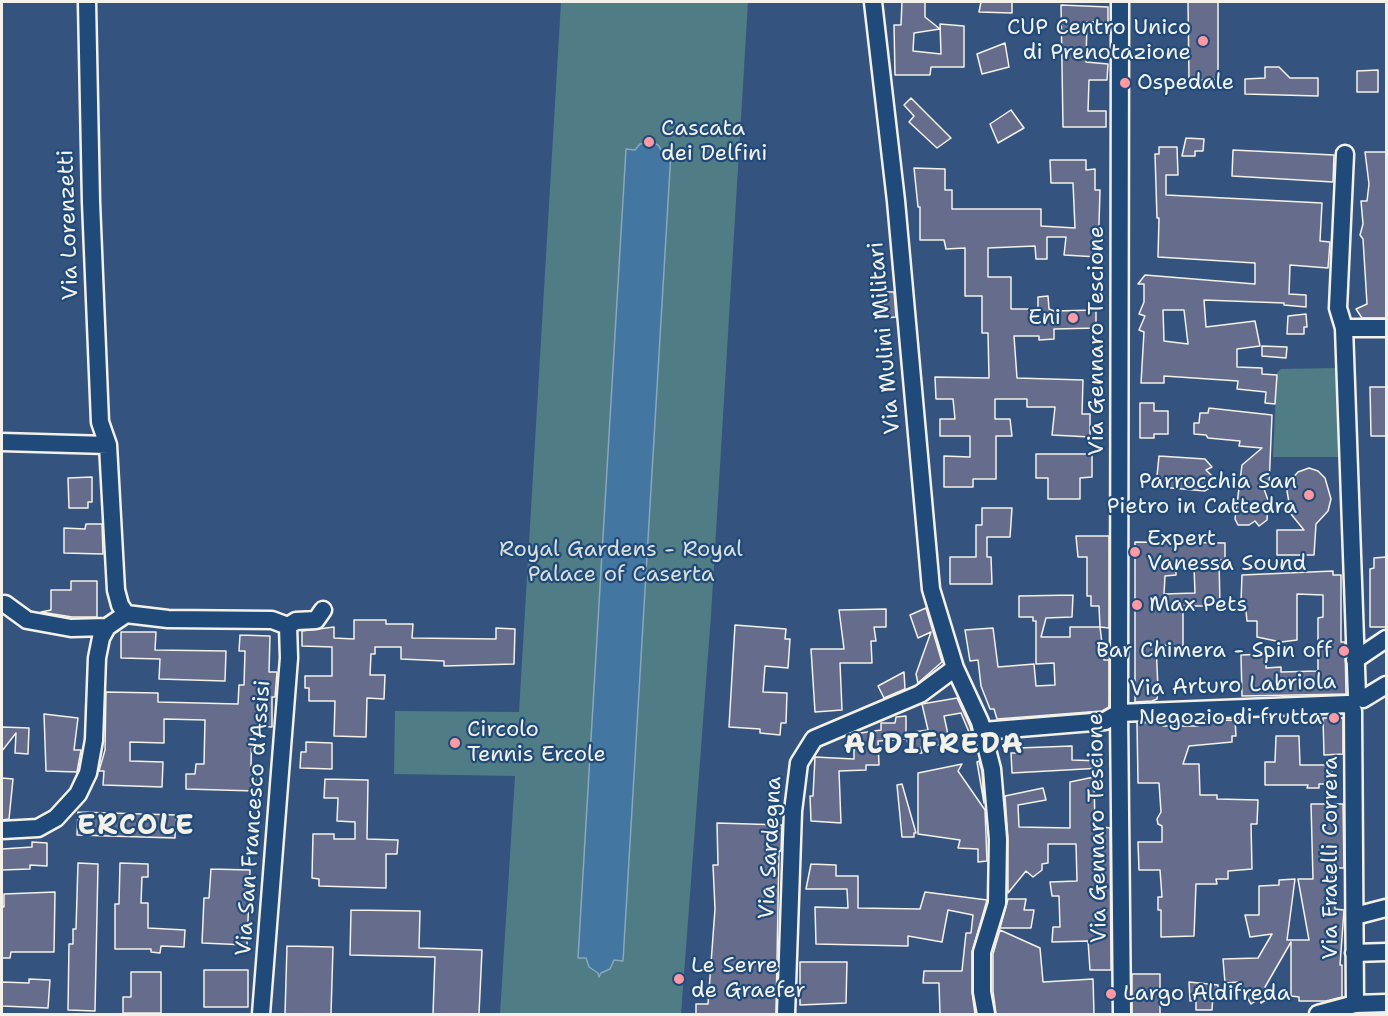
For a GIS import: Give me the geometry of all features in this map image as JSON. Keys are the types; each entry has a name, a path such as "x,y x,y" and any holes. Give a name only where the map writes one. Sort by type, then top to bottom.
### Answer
{"street":[{"name":"Via Lorenzetti","path":"87,2 90,180 100,422 108,445 116,590 120,605 126,614"},
{"name":"Via Mulini Militari","path":"873,2 896,201 931,589 955,668 983,731 992,769 998,839 997,903 982,952 982,992 986,1014"},
{"name":"Via Gennaro Tescione","path":"1120,2 1119,713 1122,1014"},
{"name":"Via Fratelli Correra","path":"1345,154 1338,309 1344,328 1355,660 1355,1004"},
{"path":"1344,328 1386,328"},
{"path":"2,442 108,445"},
{"path":"5,604 27,620 40,624 96,629 107,627 126,614 168,619 272,620 288,626 296,621 316,620 323,610"},
{"name":"Via San Francesco d'Assisi","path":"261,1014 289,658 288,626"},
{"path":"2,830 38,828 56,818 78,794 88,773 94,740 97,658 101,638 107,627"},
{"path":"1355,660 1386,639"},
{"name":"Via Sardegna","path":"786,1014 793,811 799,763 814,739 920,694 955,668"},
{"path":"1355,703 1386,685"},
{"name":"Via Arturo Labriola","path":"983,731 1105,721 1119,713 1355,703"},
{"path":"1355,916 1386,909"},
{"path":"1354,953 1386,952"},
{"path":"1318,1014 1355,1004 1386,1003"}],"green space":[{"name":"Royal Gardens - Royal Palace of Caserta","path":"561,2 748,2 711,615 681,1014 500,1014 515,776 394,774 395,711 519,712"},
{"path":"1339,368 1340,457 1273,457 1277,373 1281,369"}],"water":[{"path":"651,142 658,145 662,151 671,152 623,961 614,960 610,969 601,973 599,977 598,973 589,967 586,958 578,958 626,149 635,150 640,144"}],"building":[{"path":"902,2 925,2 925,17 940,29 914,33 913,51 941,54 940,24 964,26 964,67 931,67 930,75 895,75 894,25 901,25"},
{"path":"981,2 1012,2 1012,13 979,12"},
{"name":"CUP Centro Unico di Prenotazione","path":"1188,2 1218,2 1218,80 1189,80"},
{"path":"1061,5 1108,7 1108,22 1087,22 1086,62 1108,64 1107,80 1089,80 1088,111 1106,111 1106,127 1063,127"},
{"path":"1005,43 1009,67 982,74 977,54"},
{"path":"1265,67 1279,67 1290,78 1318,78 1318,96 1245,94 1245,79 1265,78"},
{"path":"1378,70 1378,92 1357,92 1357,71"},
{"path":"911,98 951,138 937,148 909,122 914,116 904,105"},
{"path":"1011,110 1024,128 998,143 990,124"},
{"path":"1186,138 1204,139 1203,151 1195,151 1195,156 1182,156"},
{"path":"1159,147 1177,147 1178,175 1166,175 1166,195 1322,203 1320,241 1330,242 1328,268 1290,265 1289,294 1306,295 1306,307 1284,305 1284,303 1204,300 1206,327 1255,321 1260,346 1237,349 1237,367 1262,368 1262,374 1277,375 1275,404 1265,403 1266,392 1237,389 1238,381 1164,376 1164,383 1141,383 1144,332 1139,330 1145,316 1139,314 1144,302 1144,284 1138,284 1145,275 1255,284 1255,263 1158,257 1159,218 1157,218 1155,154 1159,154","holes":["1163,310 1184,310 1188,344 1164,341"]},
{"path":"1233,150 1334,155 1333,182 1232,176"},
{"path":"1365,152 1386,152 1386,318 1362,318 1356,309 1367,304 1363,239 1360,235 1363,224 1361,201 1367,201 1369,184"},
{"path":"1050,160 1086,160 1086,170 1095,169 1095,190 1100,190 1098,257 1064,255 1066,237 1047,237 1047,259 1036,259 1035,246 988,248 988,277 1011,277 1011,309 1038,309 1038,297 1048,296 1049,309 1054,311 1096,310 1096,328 1054,329 1054,339 1039,340 1039,336 1014,336 1017,378 1083,380 1082,414 1090,414 1090,437 1052,435 1055,407 1027,407 1027,399 995,399 995,419 1010,419 1012,436 996,436 996,479 973,479 973,487 944,487 944,456 970,457 970,436 940,436 940,419 955,419 953,399 936,399 935,377 989,378 988,333 982,333 982,296 965,296 965,248 946,249 944,240 920,240 920,207 918,207 914,168 945,169 945,190 952,190 952,209 1041,209 1041,226 1075,228 1073,183 1051,183"},
{"path":"884,292 894,292 896,317 885,318"},
{"path":"1306,314 1307,327 1304,327 1304,334 1287,334 1288,316"},
{"path":"1262,346 1287,347 1286,358 1262,356"},
{"path":"1370,387 1386,387 1386,436 1371,436"},
{"path":"1140,403 1154,403 1154,411 1168,411 1168,434 1154,434 1154,438 1140,438"},
{"path":"1209,408 1272,415 1269,486 1264,489 1268,500 1267,520 1259,526 1255,521 1249,525 1238,525 1235,519 1242,465 1262,448 1239,446 1240,441 1208,438 1206,435 1194,434 1194,423 1199,423 1200,413 1208,413"},
{"path":"1036,454 1092,454 1092,477 1080,478 1080,499 1048,499 1048,478 1036,478"},
{"path":"1159,456 1205,459 1212,467 1206,470 1212,476 1211,487 1205,491 1160,487 1157,476"},
{"name":"Parrocchia San Pietro in Cattedra","path":"1309,468 1318,471 1325,478 1331,499 1328,511 1316,524 1314,555 1277,555 1277,530 1304,530 1291,514 1287,491 1291,480 1298,472"},
{"path":"92,477 92,502 88,502 88,508 69,508 68,478"},
{"path":"982,508 1012,508 1010,537 987,537 987,557 991,557 992,584 950,584 950,557 976,557 976,525 982,525"},
{"path":"86,524 102,524 103,554 64,553 64,528 85,529"},
{"path":"1076,536 1109,536 1109,628 1100,627 1099,606 1091,606 1091,596 1087,596 1087,557 1078,557"},
{"path":"1135,542 1225,543 1225,560 1219,560 1220,606 1183,606 1183,646 1156,645 1157,699 1135,702","holes":["1176,567 1194,567 1195,593 1164,594 1165,576 1176,575"]},
{"path":"1386,557 1386,627 1370,627 1370,569 1374,568 1374,558"},
{"path":"1333,571 1333,575 1341,575 1341,642 1345,642 1346,694 1242,696 1241,655 1266,654 1266,668 1281,667 1281,672 1318,671 1318,618 1323,617 1323,595 1297,594 1297,640 1281,642 1257,637 1257,621 1247,621 1245,602 1241,602 1242,575"},
{"path":"71,581 97,581 97,617 72,617 41,612 51,610 51,590 71,590"},
{"path":"1073,595 1072,617 1046,618 1041,637 1070,637 1070,627 1100,627 1104,660 1109,660 1109,707 1102,711 997,719 994,709 990,709 981,686 978,660 970,661 965,630 993,628 998,667 1034,664 1036,686 1055,685 1054,663 1036,664 1036,621 1033,621 1033,617 1019,617 1019,596"},
{"path":"926,608 942,662 918,683 916,674 931,632 918,638 910,615"},
{"path":"886,609 886,627 874,627 876,641 871,641 872,663 840,663 842,710 815,712 811,649 844,649 839,610"},
{"path":"354,620 386,620 386,624 413,624 412,638 496,639 496,628 515,629 514,664 444,666 444,661 401,659 401,647 375,647 375,654 371,654 370,675 385,675 384,699 367,698 366,737 334,736 335,701 309,701 309,688 305,688 305,676 332,676 332,647 302,646 302,631 334,627 334,638 354,639"},
{"path":"735,625 786,629 785,639 790,639 788,668 765,666 763,692 787,693 786,723 781,723 780,735 760,733 760,729 729,727"},
{"path":"121,632 156,632 155,650 226,651 225,681 159,679 160,659 121,658"},
{"path":"240,635 270,636 269,672 277,672 275,697 272,697 272,727 252,726 251,766 256,766 255,791 186,789 186,774 195,774 196,764 204,764 205,720 164,719 164,743 130,742 130,761 163,762 162,787 103,785 104,771 99,771 105,750 106,692 158,693 158,702 238,704 239,685 244,685 245,651 239,651"},
{"path":"904,672 905,689 884,698 878,686"},
{"path":"957,698 970,726 976,749 961,713 944,716 950,744 921,747 922,753 910,754 907,739 878,741 879,765 866,765 866,770 839,771 841,823 811,821 810,796 813,796 815,757 854,759 854,734 881,730 881,723 895,723 896,717 906,716 906,733 928,730 922,704"},
{"path":"44,714 78,718 74,750 81,750 77,772 46,771"},
{"path":"1323,718 1343,718 1343,754 1324,755"},
{"path":"1235,720 1236,736 1232,736 1232,742 1189,746 1183,764 1199,764 1200,795 1217,795 1217,799 1258,800 1257,824 1251,824 1252,869 1228,871 1228,879 1216,879 1217,884 1196,884 1194,936 1161,937 1161,910 1158,910 1158,897 1162,897 1160,870 1139,870 1138,842 1162,842 1162,826 1158,824 1157,819 1161,812 1159,783 1138,783 1137,723 1163,722 1163,726 1198,726 1198,721"},
{"path":"2,727 29,728 28,754 15,753 16,733 2,751"},
{"path":"1276,736 1299,736 1300,765 1332,765 1332,784 1319,784 1319,788 1307,788 1308,785 1265,785 1265,762 1275,762"},
{"path":"306,742 332,743 332,769 300,768 301,752 306,752"},
{"path":"1072,746 1072,760 1102,761 1102,768 1012,773 1011,753 1018,753 1018,748"},
{"path":"979,761 982,771 984,803 977,762"},
{"path":"962,764 958,771 985,810 987,861 978,862 978,849 958,848 960,840 918,834 918,773"},
{"path":"1094,777 1095,826 1110,828 1111,970 1090,970 1088,941 1052,942 1053,927 1060,927 1059,896 1052,896 1050,882 1077,881 1076,844 1048,844 1048,863 1042,864 1042,870 1033,877 1026,871 1008,893 1005,796 1043,788 1046,800 1018,805 1019,827 1070,828 1070,782"},
{"path":"2,778 13,779 9,819 2,820"},
{"path":"325,779 368,780 367,839 398,840 397,854 386,854 386,888 319,886 319,879 312,878 313,834 334,834 334,839 355,839 355,822 337,821 338,798 324,798"},
{"path":"902,784 916,833 914,837 902,837 897,785"},
{"path":"1311,804 1343,804 1344,868 1332,868 1335,909 1344,910 1340,965 1342,965 1342,997 1326,1001 1299,1001 1299,997 1291,996 1291,942 1265,987 1272,996 1261,1003 1260,998 1251,1004 1238,982 1225,983 1223,959 1258,958 1272,934 1250,937 1245,915 1259,915 1259,886 1279,885 1279,880 1295,879 1287,940 1309,940 1298,879 1313,879"},
{"path":"78,812 176,815 175,838 77,835"},
{"path":"717,823 782,825 781,851 779,851 776,1014 696,1014 696,1004 708,1004 715,909 713,865 718,865"},
{"path":"32,842 47,843 47,866 30,865 30,869 2,870 2,849 32,847"},
{"path":"78,863 98,864 95,1011 68,1010 69,944 73,944 73,929 76,929"},
{"path":"120,863 148,864 148,877 142,877 141,903 148,903 148,928 185,930 184,947 161,946 160,953 151,952 151,949 115,949 115,904 119,904"},
{"path":"811,864 836,865 836,876 858,876 858,908 920,909 925,892 987,900 972,952 972,992 975,1014 940,1014 939,983 923,983 924,971 962,971 966,933 971,933 973,915 948,910 942,942 908,936 908,946 816,944 815,907 848,908 847,889 806,889"},
{"path":"211,869 250,870 247,945 202,943 204,898 209,898"},
{"path":"55,892 54,952 11,952 10,958 2,958 4,894"},
{"path":"1008,899 1026,899 1024,910 1034,910 1031,928 1000,928"},
{"path":"351,910 420,911 419,948 482,950 479,1014 433,1014 435,957 350,955"},
{"path":"1000,930 1040,948 1043,982 1093,979 1094,1014 996,1014 993,991 993,954"},
{"path":"287,946 333,947 331,1014 285,1014"},
{"path":"800,962 847,962 846,1003 800,1005"},
{"path":"204,970 248,970 248,1007 204,1007"},
{"path":"131,972 161,972 161,1013 123,1013 123,997 131,997"},
{"path":"1132,974 1160,974 1160,1014 1132,1014"},
{"path":"29,979 50,980 48,1008 2,1006 2,982 29,983"},
{"path":"1189,982 1218,985 1218,995 1213,995 1212,1010 1196,1010 1196,1000 1190,1001"}],"place":[{"name":"CUP Centro Unico di Prenotazione","path":"1203,41"},
{"name":"Ospedale","path":"1125,83"},
{"name":"Cascata dei Delfini","path":"649,142"},
{"name":"Eni","path":"1073,318"},
{"name":"Parrocchia San Pietro in Cattedra","path":"1309,495"},
{"name":"Expert Vanessa Sound","path":"1135,552"},
{"name":"Max Pets","path":"1137,605"},
{"name":"Bar Chimera - Spin off","path":"1344,651"},
{"name":"Negozio di frutta","path":"1334,718"},
{"name":"Circolo Tennis Ercole","path":"455,743"},
{"name":"Le Serre de Graefer","path":"679,979"},
{"name":"Largo Aldifreda","path":"1111,994"}],"district":[{"name":"ALDIFREDA","path":"934,746"},
{"name":"ERCOLE","path":"136,827"}]}
